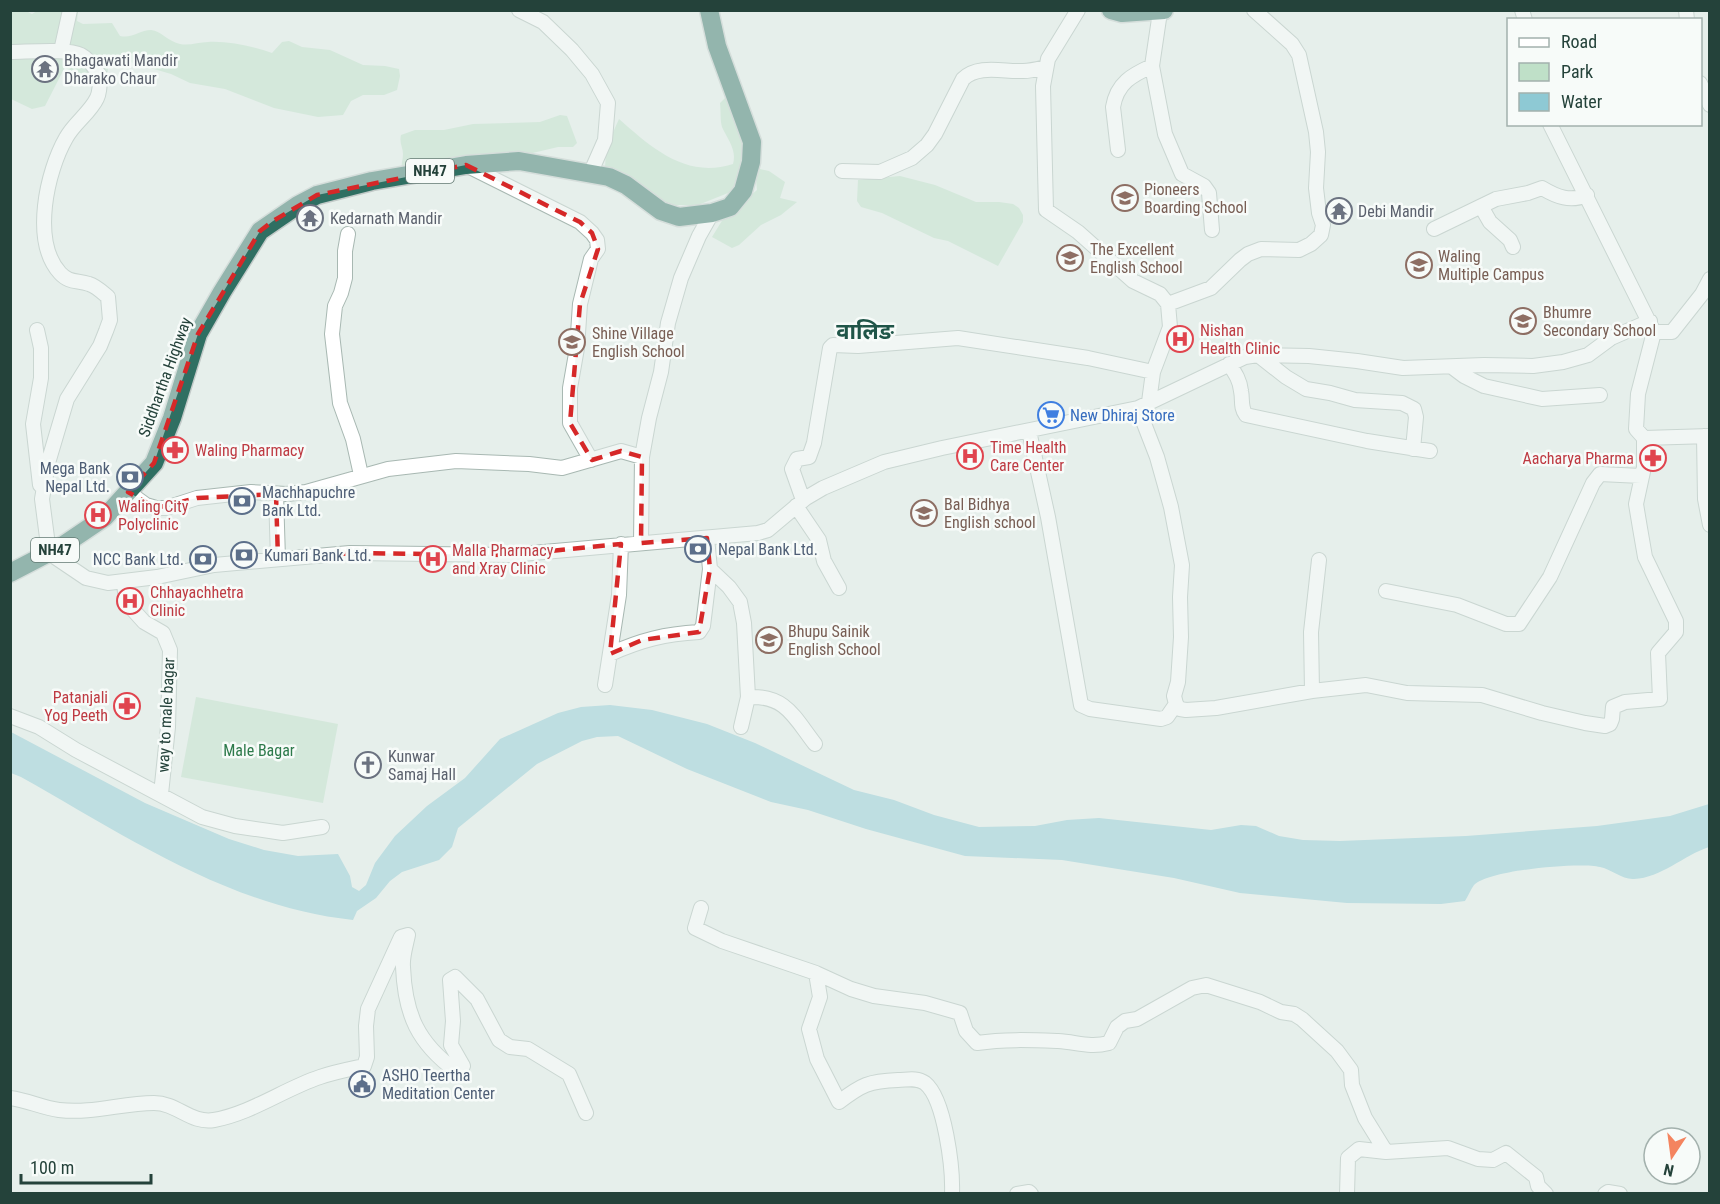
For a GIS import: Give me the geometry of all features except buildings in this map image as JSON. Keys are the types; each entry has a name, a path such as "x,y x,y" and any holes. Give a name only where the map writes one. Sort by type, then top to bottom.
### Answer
{"highway":[{"name":"Siddhartha Highway","path":"10,573 49,553 105,518 154,463 172,418 198,334 260,231 289,210 317,195 372,181 466,165 519,161 609,177 626,184 661,211 679,217 712,213 730,207 742,191 751,162 752,142 717,46 710,10"},
{"path":"1112,10 1122,13 1162,11"}],"street":[{"path":"61,51 70,10"},
{"path":"519,10 543,22 572,50 592,74 608,104 605,140 590,174"},
{"path":"1078,10 1048,59 1046,67 1043,86 1046,210 1078,232 1133,281 1160,294 1168,304 1170,327 1153,372 1144,405 1171,507 1182,565 1181,637 1178,682 1174,696 1176,704 1186,710 1216,708 1312,691 1366,685 1407,693 1482,695 1542,713 1605,726 1610,724 1613,707 1624,702 1660,699 1658,654 1676,633 1676,621 1645,557 1636,504 1644,466 1644,438 1636,429 1637,405 1652,326 1551,126"},
{"path":"1168,304 1212,288 1248,254 1260,249 1299,250 1318,239 1323,230 1316,188 1318,152 1316,132 1299,55 1292,44 1254,10"},
{"path":"1162,11 1152,66 1165,134 1182,174 1199,182 1209,193 1212,230"},
{"path":"10,52 61,51 81,55 100,75 98,97 67,135 58,153 49,180 43,220 50,256 60,273 72,282 88,284 108,297 110,320 100,346 67,399 48,463 42,499"},
{"path":"1118,150 1114,100 1124,81 1152,66"},
{"path":"842,171 880,172 920,152 935,134 963,79 968,75 988,70 1020,72 1046,67"},
{"path":"1702,85 1710,105"},
{"path":"466,165 580,222 597,240 598,249 591,259 580,304 577,348 570,388 570,423 591,460"},
{"path":"1434,229 1482,208 1496,199 1542,188 1568,199 1587,195"},
{"path":"1482,208 1490,222 1510,240 1514,247"},
{"path":"641,543 642,458 661,372 668,323 681,278 699,236 712,213"},
{"path":"348,234 345,278 335,306 332,334 340,403 353,439 361,475"},
{"path":"37,330 41,348 41,378 33,424 49,553 86,578 108,584 124,583 214,565 350,553 510,555 763,532 823,488 884,462 1144,405 1245,357 1309,356 1397,368 1533,366 1563,362 1588,355 1611,338 1652,326 1672,332 1702,294 1710,279"},
{"path":"839,588 824,561 819,540 800,503 792,469 797,459 809,457 814,442 830,348 833,345 858,346 958,338 1061,353 1153,372"},
{"path":"1258,355 1295,384 1306,389 1355,400 1402,403 1414,409 1416,417 1413,449"},
{"path":"1229,364 1238,376 1242,391 1242,408 1246,415 1367,441 1430,451"},
{"path":"1452,366 1464,376 1484,386 1542,399 1600,395"},
{"path":"1029,431 1052,537 1081,705 1090,709 1161,719 1167,717 1176,704"},
{"path":"1644,438 1707,436 1705,499 1710,525"},
{"path":"128,492 146,505 166,508 197,498 251,492 276,494 306,492 388,469 456,460 562,468 621,451 642,458"},
{"path":"1386,591 1458,605 1506,624 1519,624 1550,577 1593,483 1600,474 1641,476"},
{"path":"276,494 278,559"},
{"path":"610,654 642,640 678,633 699,633 703,626 710,569 706,538"},
{"path":"605,685 619,595 621,544"},
{"path":"1312,691 1311,632 1320,560"},
{"path":"710,569 729,587 740,602 745,633 748,697 741,728"},
{"name":"way to male bagar","path":"124,583 126,602 144,622 163,633 170,650 168,727 161,794"},
{"path":"748,697 762,696 779,701 815,744"},
{"path":"10,716 39,727 76,750 202,818 235,826 283,833 322,828"},
{"path":"701,908 695,928 722,941 816,972 851,989 874,996 925,1003 960,1013 966,1031 977,1043 1008,1039 1060,1041 1095,1046 1109,1043 1117,1027 1125,1022 1137,1019 1192,988 1206,985 1260,1002 1281,1012 1294,1014 1337,1051 1351,1070 1352,1085 1365,1118 1386,1152"},
{"path":"10,1098 58,1110 94,1111 156,1103 175,1107 199,1120 211,1121 278,1097 320,1077 364,1066 367,1057 368,1009 401,937 408,935 402,965 410,1013 416,1029 441,1059 456,1071 463,1066 451,1045 453,1021 450,980 455,977 477,999 499,1040 516,1048 528,1049 569,1074 586,1113"},
{"path":"816,972 820,997 809,1029 817,1059 839,1102 859,1087 882,1080 915,1079 924,1083 933,1092 944,1119 953,1173 952,1194"},
{"path":"1347,1194 1348,1158 1359,1149 1386,1152 1448,1148 1478,1159 1493,1160 1506,1153 1536,1177 1538,1186 1546,1194"},
{"path":"1017,1194 1029,1192 1031,1194"},
{"path":"1605,1194 1608,1192 1620,1194"}],"highlighted area":[{"path":"466,165 580,222 592,233 598,249 580,304 570,423 592,460 621,451 642,457 641,543 707,538 710,569 699,632 642,640 610,654 621,544 510,555 350,553 278,559 276,494 197,498 156,508 128,492 154,463 198,334 260,231 317,195"}],"green space":[{"path":"10,11 26,11 32,14 37,11 78,11 77,21 83,24 112,23 120,36 151,30 176,43 183,44 224,42 272,53 282,42 289,41 302,47 330,50 363,65 399,69 400,76 397,90 384,95 363,95 351,101 343,115 318,117 274,108 225,89 190,83 171,74 103,54 108,68 107,82 83,83 65,67 45,106 32,109 11,99"},
{"path":"732,96 749,151 733,191 698,205 669,205 605,169 606,148 619,119 657,150 685,164 716,168 733,164 733,150 721,124 720,103"},
{"path":"560,115 567,116 577,143 573,147 558,147 524,155 402,169 401,135 415,130 444,130 473,124 540,122"},
{"path":"760,169 769,171 785,182 780,198 797,202 781,215 761,225 739,245 732,248 712,237 723,219 757,190 756,179"},
{"path":"900,176 935,185 976,202 999,202 1013,204 1019,208 1023,215 1023,222 998,266 948,241 934,238 882,213 861,207 857,201 858,180"},
{"name":"Male Bagar","path":"196,697 338,724 323,803 181,777"}],"water":[{"path":"610,705 652,710 707,724 755,743 854,790 979,827 1035,826 1067,820 1099,818 1211,830 1241,825 1256,826 1279,836 1303,840 1340,841 1466,836 1597,826 1670,816 1709,804 1709,847 1663,871 1644,878 1626,878 1604,868 1589,866 1515,871 1497,875 1474,885 1465,901 1441,904 1347,903 1240,893 1174,878 1062,860 965,856 866,829 808,810 771,802 687,769 618,736 597,737 582,741 537,764 458,828 452,847 439,860 402,872 390,881 376,898 357,911 353,920 308,913 222,885 140,845 11,773 11,732 145,803 229,839 264,850 298,856 338,854 350,876 352,887 359,891 366,885 375,863 395,836 427,806 465,778 500,739 558,713 581,707"}],"place":[{"name":"Bhagawati Mandir Dharako Chaur","path":"45,69"},
{"name":"Pioneers Boarding School","path":"1125,198"},
{"name":"Debi Mandir","path":"1339,211"},
{"name":"Kedarnath Mandir","path":"310,218"},
{"name":"The Excellent English School","path":"1070,258"},
{"name":"Waling Multiple Campus","path":"1419,265"},
{"name":"Bhumre Secondary School","path":"1523,321"},
{"name":"Nishan Health Clinic","path":"1180,339"},
{"name":"Shine Village English School","path":"572,342"},
{"name":"New Dhiraj Store","path":"1051,415"},
{"name":"Waling Pharmacy","path":"175,450"},
{"name":"Time Health Care Center","path":"970,456"},
{"name":"Aacharya Pharma","path":"1653,458"},
{"name":"Mega Bank Nepal Ltd.","path":"130,477"},
{"name":"Machhapuchre Bank Ltd.","path":"242,501"},
{"name":"Bal Bidhya English school","path":"924,513"},
{"name":"Waling City Polyclinic","path":"98,515"},
{"name":"Nepal Bank Ltd.","path":"698,549"},
{"name":"Kumari Bank Ltd.","path":"244,555"},
{"name":"NCC Bank Ltd.","path":"203,559"},
{"name":"Malla Pharmacy and Xray Clinic","path":"433,559"},
{"name":"Chhayachhetra Clinic","path":"130,601"},
{"name":"Bhupu Sainik English School","path":"769,640"},
{"name":"Patanjali Yog Peeth","path":"127,706"},
{"name":"Kunwar Samaj Hall","path":"368,765"},
{"name":"ASHO Teertha Meditation Center","path":"362,1084"}],"district":[{"name":"वालिङ","path":"865,331"}]}
